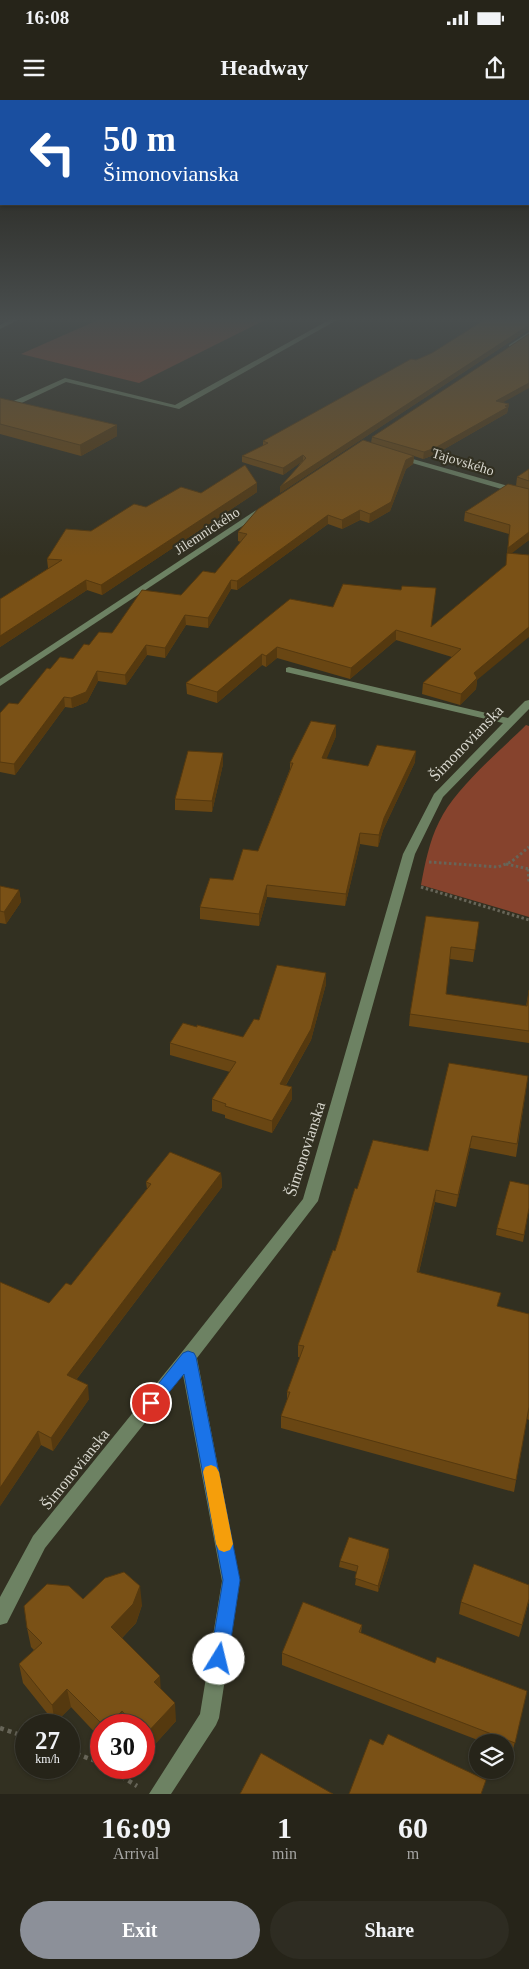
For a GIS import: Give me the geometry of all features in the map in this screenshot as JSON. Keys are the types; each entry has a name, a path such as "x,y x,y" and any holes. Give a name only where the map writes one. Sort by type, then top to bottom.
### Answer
{"street":[{"path":"0,404 8,406 23,399"},
{"path":"143,399 176,407 190,399"},
{"name":"Tajovského","path":"390,454 529,495"},
{"name":"Jilemnického","path":"0,683 272,504"},
{"path":"289,670 510,722"},
{"name":"Šimonovianska","path":"0,1616 39,1542 188,1357 310,1201 409,854 438,796 529,703"},
{"path":"159,1794 209,1718 232,1580 188,1357"}],"path":[{"path":"425,862 485,867 506,864 512,862 529,847"},
{"path":"506,864 528,869 529,882"},
{"path":"401,881 529,920"},
{"path":"0,1728 15,1733"},
{"path":"125,1779 141,1789"}],"shaded area":[{"path":"526,725 529,726 529,917 421,885 433,837 446,809 466,783"}],"building":[{"path":"0,399 5,399 117,425 80,445 0,424"},
{"path":"339,399 415,399 280,487 306,458 303,455 283,468 242,456 268,443 263,441"},
{"path":"430,399 500,399 496,401 509,404 505,406 508,407 435,448 424,452 372,437"},
{"path":"363,440 414,456 406,460 391,502 370,514 360,510 342,520 328,515 237,581 231,580 208,618 185,615 165,648 146,645 125,675 97,671 86,692 71,698 64,697 14,764 0,762 0,713 9,703 18,704 47,668 50,669 60,657 73,659 84,644 89,645 99,632 112,633 142,590 181,595 203,571 215,573 247,534 238,532 258,509"},
{"path":"245,465 257,483 101,585 86,580 0,636 0,599 62,560 47,559 66,529 91,531 134,504 146,507 181,487 201,493"},
{"path":"529,469 529,481 517,477"},
{"path":"508,484 529,489 529,532 508,548 510,525 465,512"},
{"path":"507,553 529,555 529,627 474,673 477,678 461,694 423,683 461,649 396,630 351,668 277,647 266,656 262,654 217,692 186,683 290,599 333,607 343,584 401,590 402,586 436,588 431,627 506,565"},
{"path":"311,721 336,725 322,758 368,766 377,745 416,751 384,818 379,835 360,833 346,894 267,885 259,914 200,907 210,878 233,880 243,849 258,851 293,763 290,763"},
{"path":"188,751 223,753 212,801 175,799"},
{"path":"0,886 19,890 4,912 0,911"},
{"path":"426,916 479,922 475,950 451,947 446,994 527,1006 529,990 529,1031 410,1014"},
{"path":"277,965 326,973 311,1029 280,1084 292,1087 272,1121 225,1106 226,1104 212,1099 236,1062 170,1043 183,1023 243,1037 254,1019 259,1020"},
{"path":"449,1063 528,1076 517,1144 472,1136 458,1195 436,1190 417,1272 501,1293 497,1306 529,1314 529,1407 516,1480 281,1416 290,1392 287,1392 304,1346 298,1345 333,1250 335,1251 373,1140 428,1151"},
{"path":"170,1152 221,1173 67,1375 88,1385 51,1438 38,1431 0,1488 0,1282 49,1303 66,1283 71,1285 151,1184 146,1182"},
{"path":"510,1181 529,1185 529,1208 524,1235 497,1228"},
{"path":"349,1537 389,1549 378,1586 355,1578 358,1566 340,1561"},
{"path":"474,1564 529,1585 529,1599 522,1625 461,1602"},
{"path":"124,1572 140,1586 133,1604 111,1627 160,1676 154,1682 175,1703 155,1724 155,1714 125,1714 122,1711 119,1714 92,1714 67,1689 52,1705 19,1664 42,1643 27,1628 24,1606 47,1584 69,1586 83,1599 105,1578"},
{"path":"303,1602 362,1625 359,1632 435,1663 437,1657 527,1691 515,1743 514,1734 492,1734 282,1653"},
{"path":"388,1734 469,1772 469,1779 486,1780 481,1794 349,1794 370,1739 383,1745"},
{"path":"261,1753 333,1794 240,1794"}],"slow traffic":[{"path":"211,1472 224,1544"}],"route":[{"path":"151,1403 188,1357 232,1580 219,1659"}]}
